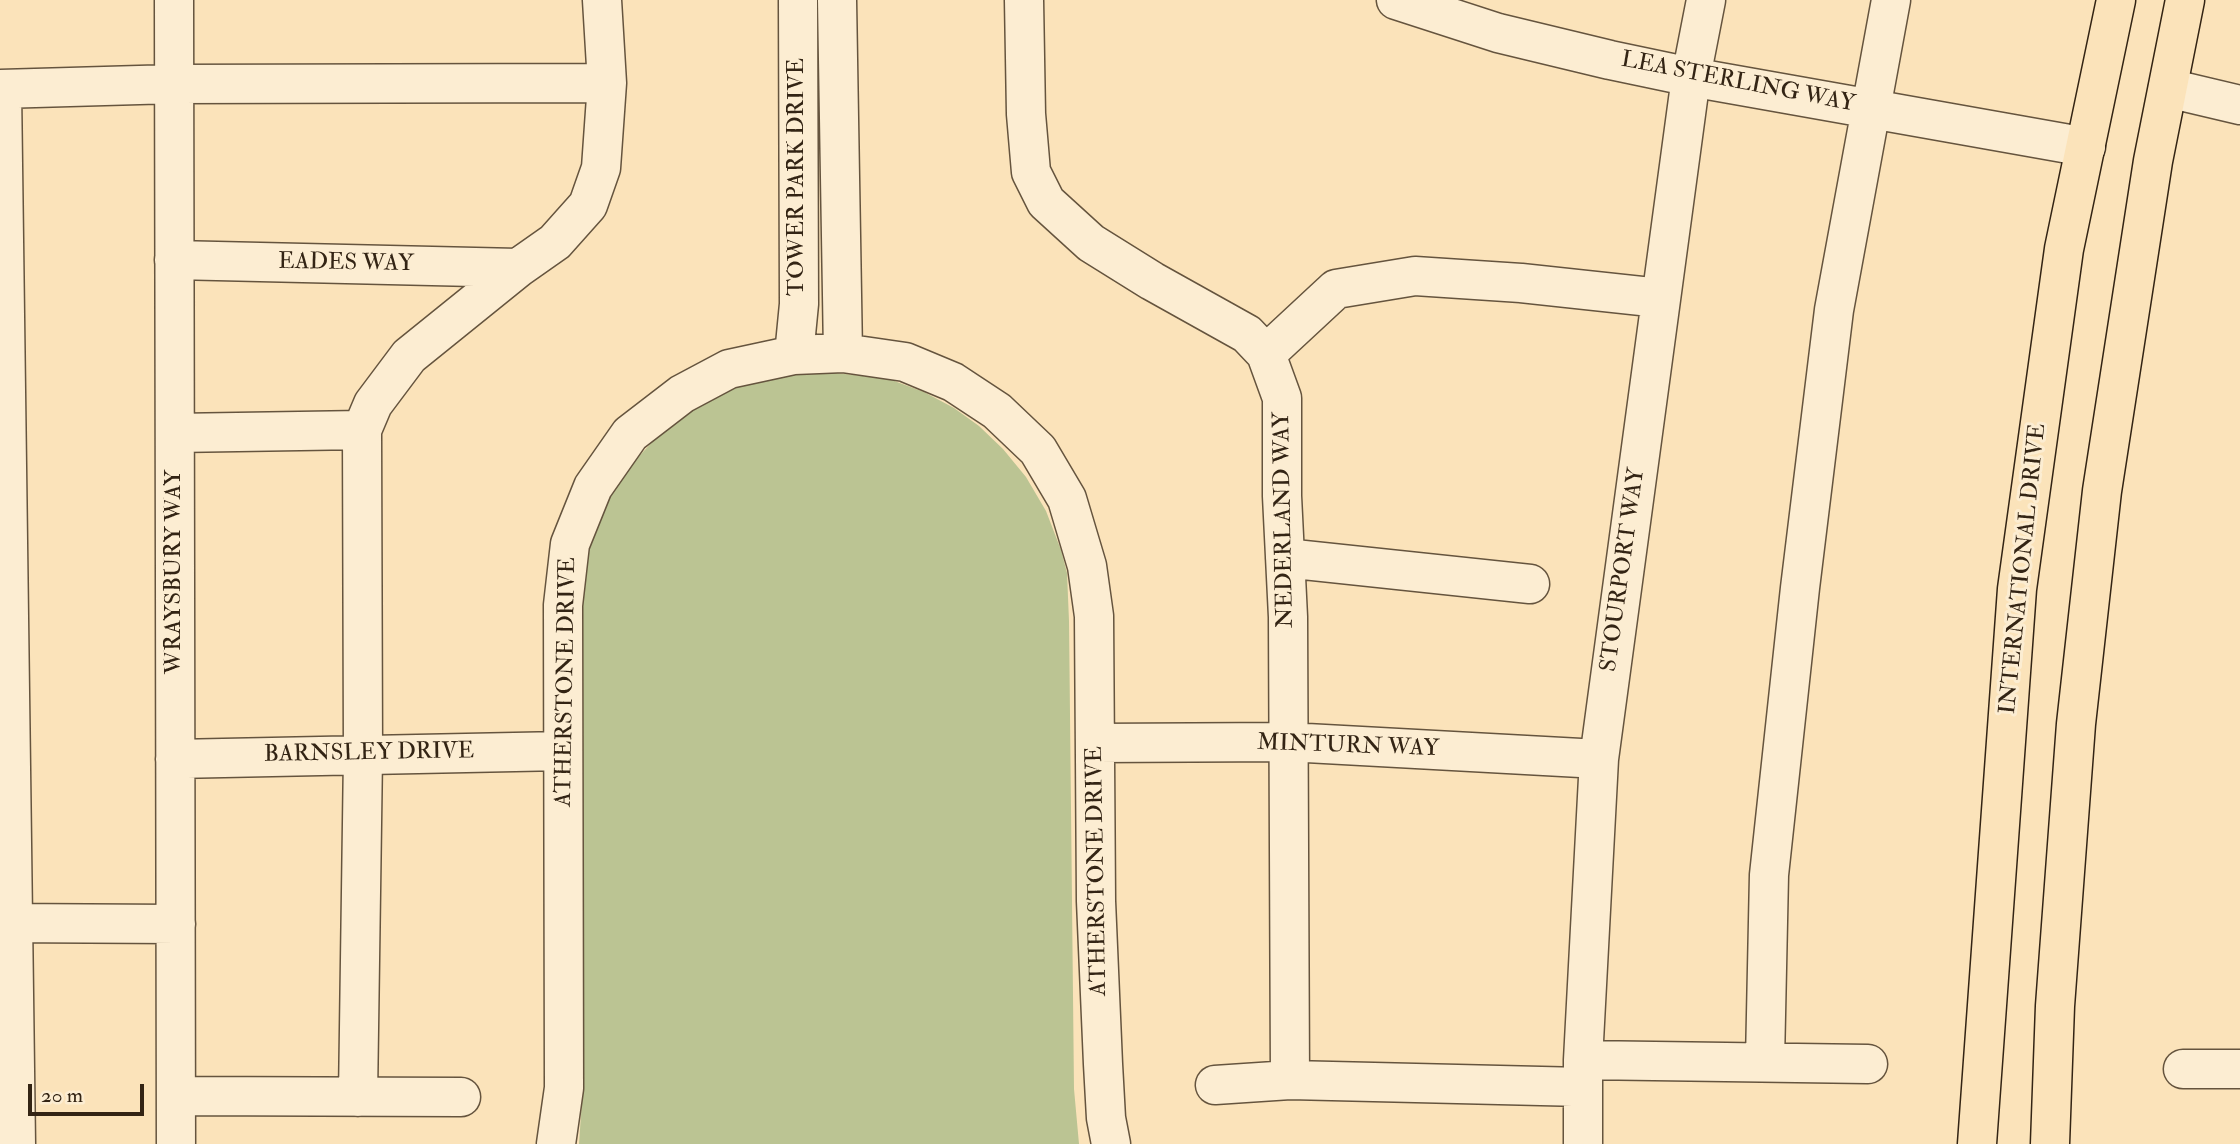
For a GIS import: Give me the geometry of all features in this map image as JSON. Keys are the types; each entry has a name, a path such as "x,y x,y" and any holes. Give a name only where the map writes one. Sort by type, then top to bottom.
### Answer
{"main road":[{"name":"INTERNATIONAL DRIVE","path":"1977,1144 2017,589 2064,249 2116,0"},
{"path":"2050,1144 2055,1006 2081,683 2104,477 2137,258 2185,0"}],"street":[{"name":"WRAYSBURY WAY","path":"174,0 176,1144"},
{"path":"358,1097 363,755 362,430 373,404 409,356 518,268 555,242 588,205 601,168 607,83 602,0"},
{"name":"TOWER PARK DRIVE","path":"794,355 799,304 797,0"},
{"name":"TOWER PARK DRIVE","path":"837,0 843,353"},
{"name":"NEDERLAND WAY","path":"1024,0 1026,114 1031,172 1046,202 1091,243 1247,334 1266,354 1282,398 1288,617 1290,1080"},
{"name":"LEA STERLING WAY","path":"1396,0 1498,33 1691,77 2086,147"},
{"name":"STOURPORT WAY","path":"1583,1144 1583,1073 1600,759 1691,77 1706,0"},
{"path":"1765,1062 1769,875 1800,588 1834,310 1891,0"},
{"path":"16,1144 7,923 1,89 174,85 607,83"},
{"path":"2168,89 2240,105"},
{"name":"EADES WAY","path":"174,260 518,268"},
{"path":"1266,354 1336,289 1415,276 1661,298"},
{"name":"ATHERSTONE DRIVE","path":"556,1144 564,1088 564,605 570,544 593,487 630,434 681,394 729,369 794,355 843,353 905,362 953,382 997,411 1038,450 1067,499 1087,566 1094,616 1096,901 1103,1064 1111,1144"},
{"path":"175,433 362,430"},
{"path":"1285,558 1530,584"},
{"name":"MINTURN WAY","path":"1096,743 1288,742 1600,759"},
{"name":"BARNSLEY DRIVE","path":"176,759 563,751"},
{"path":"7,923 176,924"},
{"path":"1215,1085 1290,1080 1583,1073 1765,1062 1868,1064"},
{"path":"2183,1069 2240,1069"},
{"path":"176,1096 461,1097"}],"green space":[{"path":"818,371 889,379 924,392 954,408 979,426 1026,477 1046,511 1061,550 1067,573 1069,621 1074,1089 1079,1144 579,1144 583,1085 578,647 584,561 610,494 629,467 678,419 706,400 738,386 765,378"}]}
